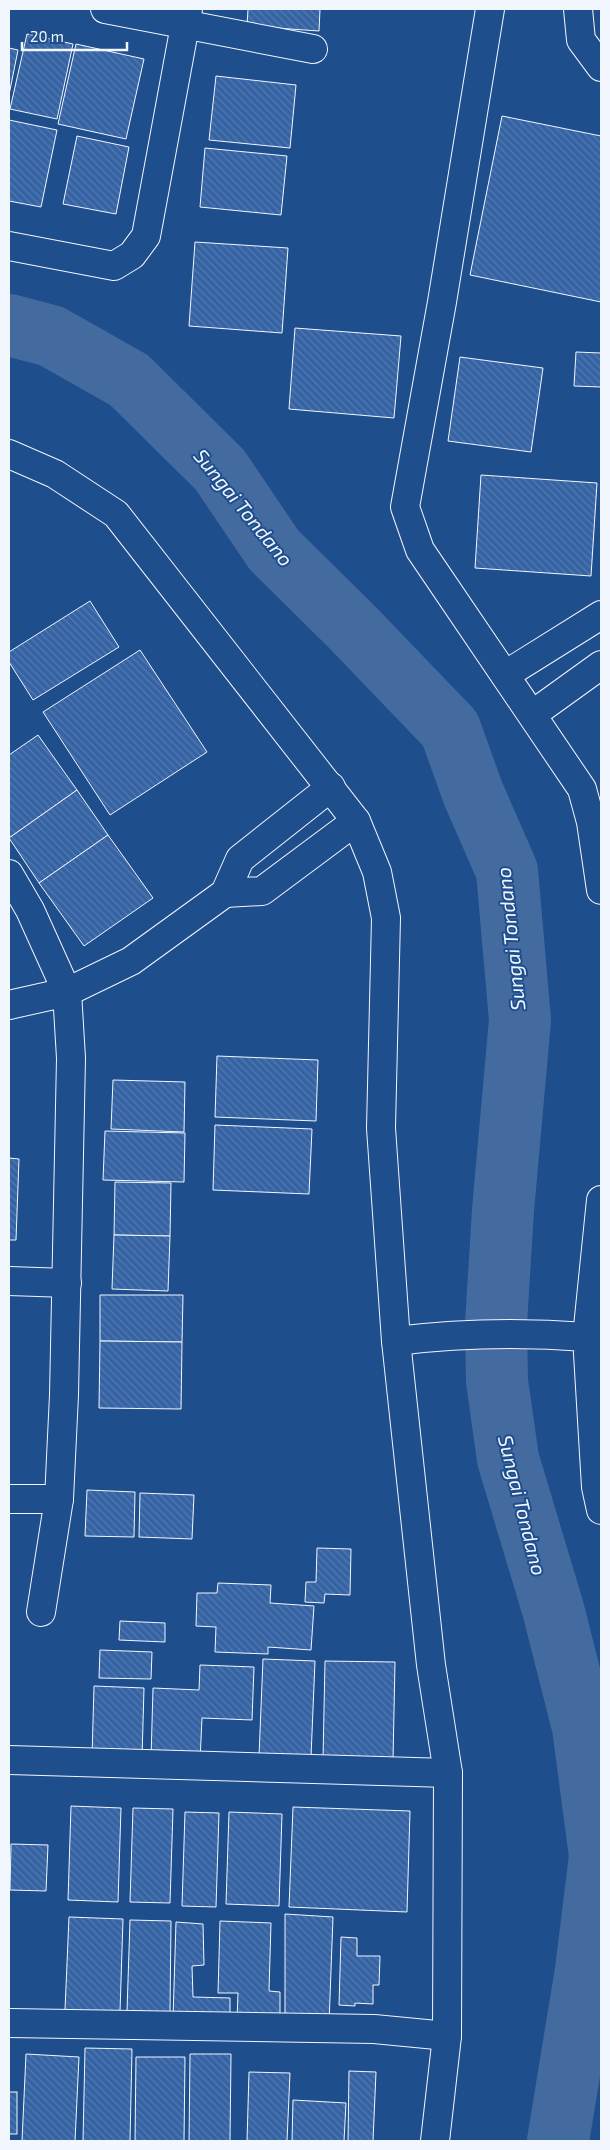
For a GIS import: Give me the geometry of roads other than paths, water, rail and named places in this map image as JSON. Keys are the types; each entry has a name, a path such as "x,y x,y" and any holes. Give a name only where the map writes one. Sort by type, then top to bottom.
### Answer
{"street":[{"path":"105,9 186,17 313,49"},
{"path":"490,9 442,302 405,508 420,550 582,788 591,822 601,890"},
{"path":"578,9 581,40 601,67"},
{"path":"9,246 114,266 132,255 146,236 186,17"},
{"path":"9,454 55,474 116,514 356,821 377,872 386,918 381,1128 396,1341 431,1665 448,1773 447,2036 435,2141"},
{"path":"505,675 601,615"},
{"path":"533,714 601,665"},
{"path":"9,1005 67,992 131,961 225,893 240,859 330,787"},
{"path":"225,893 262,891 356,821"},
{"path":"9,874 30,910 67,992 71,1058 68,1283 59,1499 41,1612"},
{"path":"601,1200 594,1337 596,1487 601,1510"},
{"path":"9,1281 68,1283"},
{"path":"396,1341 442,1335 548,1334 594,1337"},
{"path":"9,1499 59,1499"},
{"path":"9,1760 448,1773"},
{"path":"9,2022 374,2029 447,2036"}],"waterway":[{"name":"Sungai Tondano","path":"9,325 51,336 129,380 220,470 274,550 353,628 450,729 473,793 507,871 520,1020 503,1210 496,1324 497,1381 508,1459 553,1609 583,1727 600,1856 586,1970 558,2141"}]}
